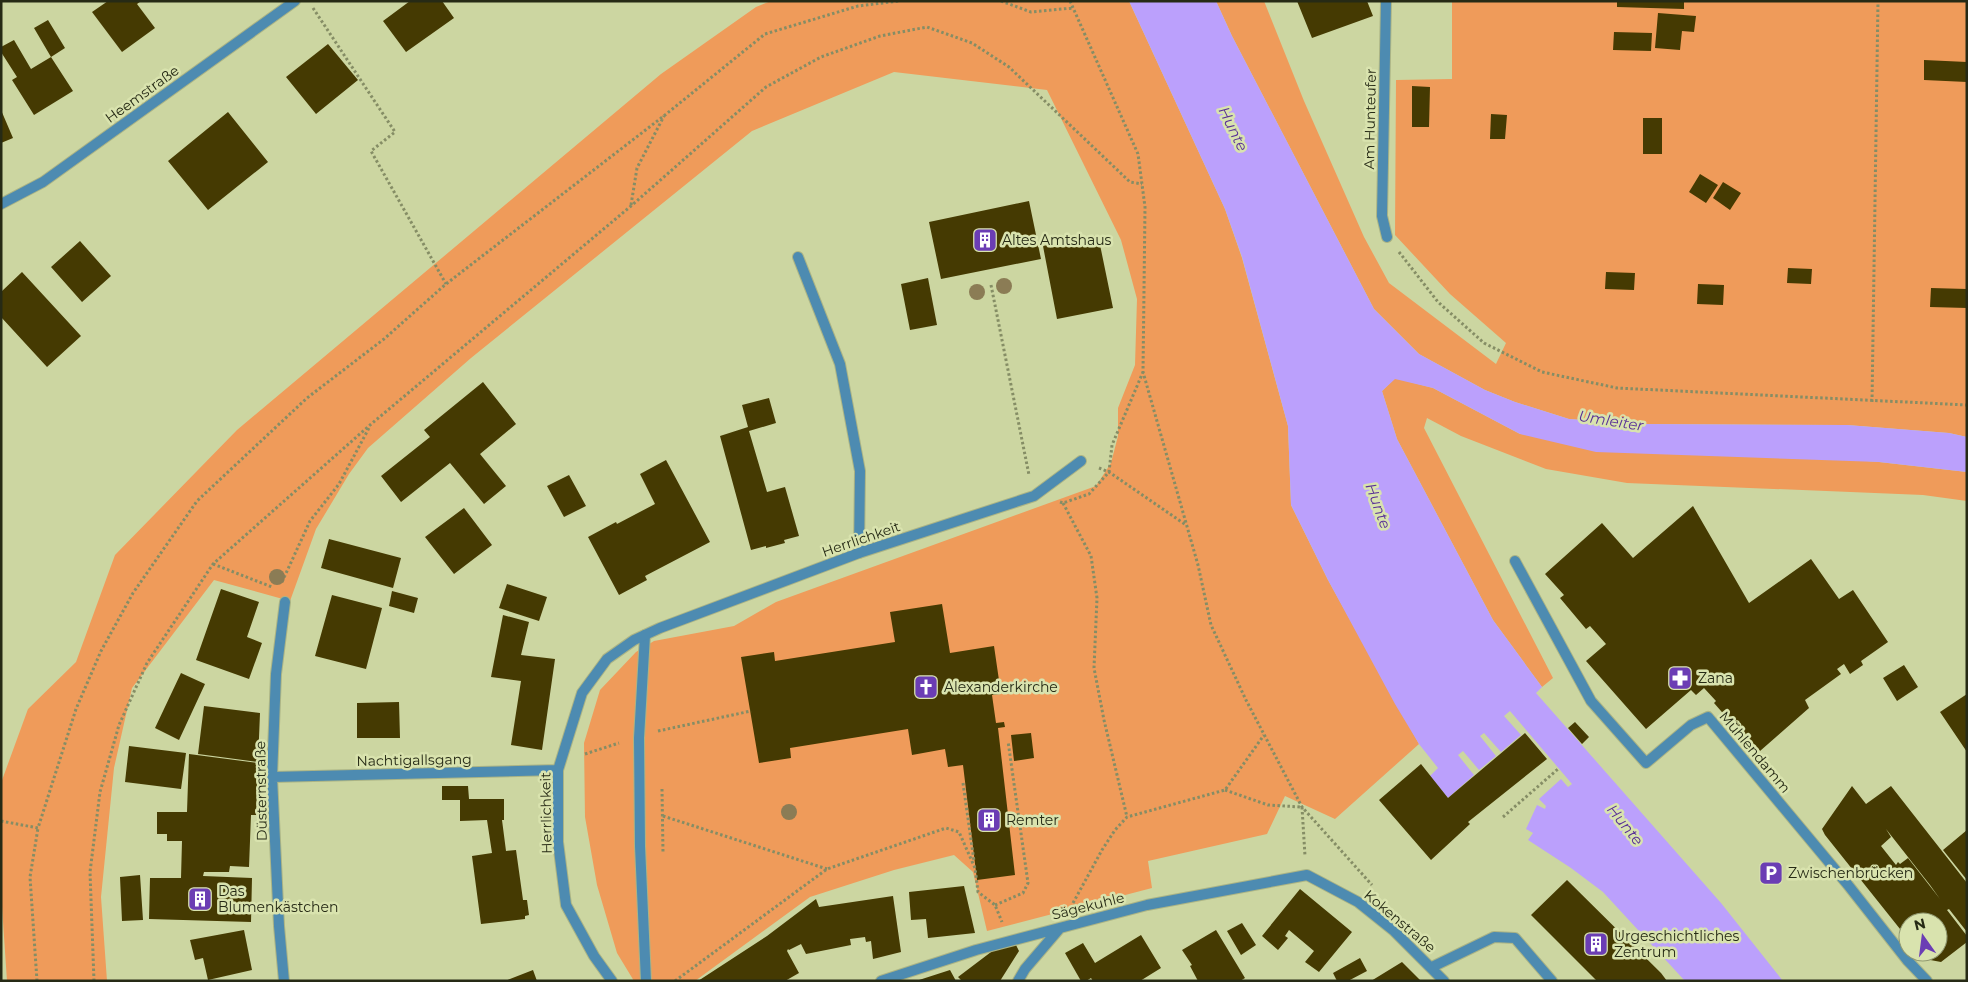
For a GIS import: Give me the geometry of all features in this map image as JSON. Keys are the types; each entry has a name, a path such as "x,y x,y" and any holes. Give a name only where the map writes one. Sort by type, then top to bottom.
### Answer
{"street":[{"name":"Heemstraße","path":"1,204 43,182 295,1"},
{"name":"Am Hunteufer","path":"1386,1 1382,216 1387,237"},
{"path":"798,257 840,364 860,471 859,553"},
{"name":"Herrlichkeit","path":"612,981 594,956 566,905 558,842 558,770 582,693 608,659 645,635 859,553 1034,496 1081,461"},
{"name":"Mühlendamm","path":"1516,561 1591,701 1646,763 1692,725 1708,717 1848,885 1907,960 1927,981"},
{"name":"Düsternstraße","path":"284,981 279,926 272,777 276,674 285,602"},
{"path":"645,635 639,738 639,815 646,981"},
{"name":"Nachtigallsgang","path":"272,777 558,770"},
{"name":"Sägekuhle","path":"881,981 976,950 1148,906 1307,875"},
{"name":"Kokenstraße","path":"1307,875 1358,902 1393,930 1444,981"},
{"path":"1018,981 1025,969 1060,928"},
{"path":"1432,967 1494,937 1515,938 1552,981"}],"path":[{"path":"309,1 395,132 371,151 446,284"},
{"path":"37,981 30,877 38,828 76,709 101,651 133,593 197,502 307,398 384,339 446,284 665,115 765,34 858,6 899,1"},
{"path":"1001,1 1031,12 1073,8"},
{"path":"1070,1 1138,154 1145,206 1143,372 1198,565 1211,625 1264,735 1302,807 1374,888"},
{"path":"1872,402 1878,1"},
{"path":"94,981 90,872 100,792 120,725 147,663 212,564 370,425 630,206 766,87 821,57 880,36 927,27 972,42 1009,67 1130,182 1142,184"},
{"path":"630,206 637,168 665,115"},
{"path":"1387,237 1438,302 1484,343 1542,372 1617,388 1872,402 1967,405"},
{"path":"991,286 1034,496"},
{"path":"212,564 278,590 310,521 339,484 370,425"},
{"path":"1109,472 1186,526"},
{"path":"1063,503 1091,556 1097,598 1094,668 1127,817"},
{"path":"1225,790 1264,735"},
{"path":"963,783 978,892 995,905 1023,893 1028,883 1008,742"},
{"path":"1503,817 1558,769"},
{"path":"1060,928 1102,850 1127,817 1225,790 1268,805 1302,807"},
{"path":"1302,807 1307,875"},
{"path":"639,815 663,816 827,869"},
{"path":"1,821 38,828"},
{"path":"675,981 827,869 946,828 959,832 975,868"}],"shaded area":[{"path":"771,1 1129,1 1225,209 1242,258 1288,426 1291,505 1328,580 1419,744 1335,819 1285,796 1267,834 1148,861 1152,888 987,931 973,872 954,855 894,870 810,897 695,981 634,981 617,953 597,885 585,817 584,743 600,690 636,652 654,641 734,626 776,602 1096,486 1111,463 1118,436 1118,408 1135,365 1137,299 1121,240 1047,90 894,72 752,131 471,358 368,448 349,474 316,529 290,601 214,580 132,688 114,768 101,897 107,981 7,981 1,892 1,783 28,709 76,662 115,555 237,430 661,74 756,7"},
{"path":"1216,1 1264,1 1304,101 1364,237 1389,283 1496,364 1506,343 1450,294 1395,235 1396,80 1452,79 1452,1 1967,1 1967,437 1949,433 1847,425 1639,424 1569,419 1515,402 1485,390 1419,354 1374,309 1232,36"},
{"path":"1395,378 1433,388 1520,434 1879,462 1967,472 1967,501 1923,495 1627,483 1546,469 1461,436 1427,418 1424,428 1553,678 1542,687 1493,620 1397,439 1382,391"}],"water":[{"name":"Hunte","path":"1129,1 1216,1 1232,36 1374,309 1419,354 1485,390 1515,402 1569,419 1639,424 1847,425 1949,433 1967,437 1967,472 1879,462 1596,452 1520,434 1433,388 1395,379 1382,391 1397,439 1493,620 1542,687 1536,693 1721,903 1783,981 1685,981 1603,892 1528,840 1533,833 1526,829 1537,805 1545,809 1546,806 1539,799 1561,779 1568,787 1572,784 1510,711 1504,716 1521,735 1501,752 1484,733 1480,736 1496,756 1479,770 1463,751 1458,755 1474,775 1448,798 1430,776 1438,768 1419,744 1395,704 1328,580 1291,505 1288,426 1242,257 1225,209"}],"building":[{"path":"108,1 141,1 137,4 155,28 122,52 92,12"},
{"path":"410,1 442,1 454,18 406,52 383,21"},
{"path":"1297,1 1367,1 1373,16 1312,38"},
{"path":"1617,1 1684,1 1684,9 1617,7"},
{"path":"1658,13 1696,16 1694,32 1682,31 1680,50 1655,48"},
{"path":"48,20 65,48 51,57 34,28"},
{"path":"1614,32 1652,33 1651,51 1613,50"},
{"path":"14,40 31,69 51,57 73,91 34,115 12,80 17,77 1,52 1,47"},
{"path":"328,44 358,80 316,114 286,77"},
{"path":"1924,60 1967,62 1967,82 1924,80"},
{"path":"1412,86 1430,87 1429,127 1412,127"},
{"path":"1,110 13,138 1,143"},
{"path":"228,112 268,162 208,210 168,161"},
{"path":"1491,114 1507,115 1505,139 1490,139"},
{"path":"1643,118 1662,118 1662,154 1643,154"},
{"path":"1700,174 1718,185 1706,203 1689,192"},
{"path":"1723,182 1741,193 1730,210 1713,198"},
{"name":"Altes Amtshaus","path":"1029,201 1041,259 941,279 929,222"},
{"path":"1098,235 1113,308 1057,319 1043,246"},
{"path":"80,241 111,276 82,302 51,267"},
{"path":"1788,268 1812,269 1811,284 1787,283"},
{"path":"22,272 81,336 47,367 1,317 1,292"},
{"path":"1606,272 1635,273 1634,290 1605,289"},
{"path":"928,278 937,325 910,330 901,284"},
{"path":"1698,284 1724,285 1723,305 1697,304"},
{"path":"1931,288 1967,289 1967,308 1930,307"},
{"path":"483,382 516,424 480,454 506,486 484,504 450,463 401,502 381,476 430,437 424,430"},
{"path":"769,398 776,423 749,431 767,492 785,487 799,536 784,540 785,543 751,550 720,436 748,427 742,405"},
{"path":"666,460 710,542 645,576 647,580 619,595 588,537 655,504 640,474"},
{"path":"569,475 586,506 564,517 547,486"},
{"path":"1693,506 1749,603 1811,559 1839,599 1853,590 1888,642 1861,661 1863,665 1850,674 1844,664 1837,669 1841,674 1805,700 1809,708 1760,751 1744,733 1742,735 1714,703 1716,701 1704,688 1696,695 1691,690 1646,729 1586,661 1606,644 1590,626 1586,629 1560,598 1564,595 1545,574 1602,523 1633,558"},
{"path":"464,508 492,545 454,574 425,537"},
{"path":"329,539 401,558 393,588 321,568"},
{"path":"507,584 547,597 539,621 499,608"},
{"path":"221,589 259,602 247,637 262,643 249,679 196,660"},
{"path":"392,591 418,598 414,613 389,606"},
{"path":"332,595 382,608 366,669 315,656"},
{"path":"942,604 950,653 994,646 1001,694 992,695 996,723 1004,722 1005,727 998,728 1015,875 977,880 963,765 948,767 945,749 912,755 908,729 790,748 791,758 759,763 741,657 774,652 775,661 895,642 890,612"},
{"path":"503,615 529,622 521,655 555,659 542,750 511,745 521,681 491,677"},
{"path":"1904,665 1918,687 1897,701 1883,678"},
{"path":"181,673 205,684 179,740 155,728"},
{"path":"1967,694 1967,752 1940,712"},
{"path":"399,702 400,738 357,738 357,703"},
{"path":"204,706 260,713 258,762 198,754"},
{"path":"1575,722 1589,737 1582,744 1568,728"},
{"path":"1031,733 1034,758 1014,761 1011,735"},
{"path":"1525,733 1547,759 1468,822 1470,824 1431,860 1379,800 1421,764 1448,798"},
{"path":"129,746 186,753 181,789 125,782"},
{"path":"189,754 258,763 256,815 251,815 249,867 230,866 229,872 204,872 203,876 252,878 251,922 149,919 150,878 181,878 182,841 167,841 167,834 157,834 157,812 187,812"},
{"path":"442,786 468,786 469,799 504,799 504,820 502,820 506,851 516,850 523,900 527,900 529,915 525,916 525,919 481,924 472,856 492,853 487,820 460,821 460,800 442,800"},
{"path":"1852,786 1866,804 1891,786 1967,883 1967,932 1949,909 1947,910 1967,936 1967,942 1948,957 1948,912 1898,912 1898,926 1822,829","holes":["1886,829 1940,899 1908,858 1900,864 1898,862 1896,865 1881,846 1891,837"]},
{"path":"1967,830 1967,880 1943,850"},
{"path":"140,875 143,920 122,921 120,877"},
{"name":"Urgeschichtliches Zentrum","path":"1567,880 1667,981 1597,981 1531,915"},
{"path":"964,886 975,933 928,938 926,919 911,920 909,892"},
{"path":"1300,889 1352,932 1319,972 1305,962 1314,951 1289,930 1285,936 1288,938 1278,950 1262,936"},
{"path":"893,896 901,952 873,959 871,941 866,942 865,937 850,939 851,945 806,954 801,944 787,951 799,973 785,981 698,981 767,936 816,899 819,907"},
{"path":"1242,923 1256,945 1241,955 1227,931"},
{"path":"244,930 252,970 208,980 203,958 195,960 190,940"},
{"path":"1216,930 1245,978 1240,981 1198,981 1190,966 1192,965 1182,950"},
{"path":"1141,935 1161,968 1140,981 1093,981 1091,978 1081,981 1065,953 1083,943 1095,963"},
{"path":"1015,943 1019,951 1000,981 962,981 958,977 995,949"},
{"path":"1360,958 1367,971 1348,981 1337,981 1333,973"},
{"path":"1402,962 1421,981 1371,981"},
{"path":"533,970 537,981 505,981"},
{"path":"950,970 956,981 919,981 919,980"}],"place":[{"name":"Altes Amtshaus","path":"985,240"},
{"name":"Zana","path":"1680,678"},
{"name":"Alexanderkirche","path":"926,687"},
{"name":"Remter","path":"989,820"},
{"name":"Zwischenbrücken","path":"1771,873"},
{"name":"Das Blumenkästchen","path":"200,899"},
{"name":"Urgeschichtliches Zentrum","path":"1596,944"}],"water label":[{"name":"Umleiter","path":"1611,421"}]}
